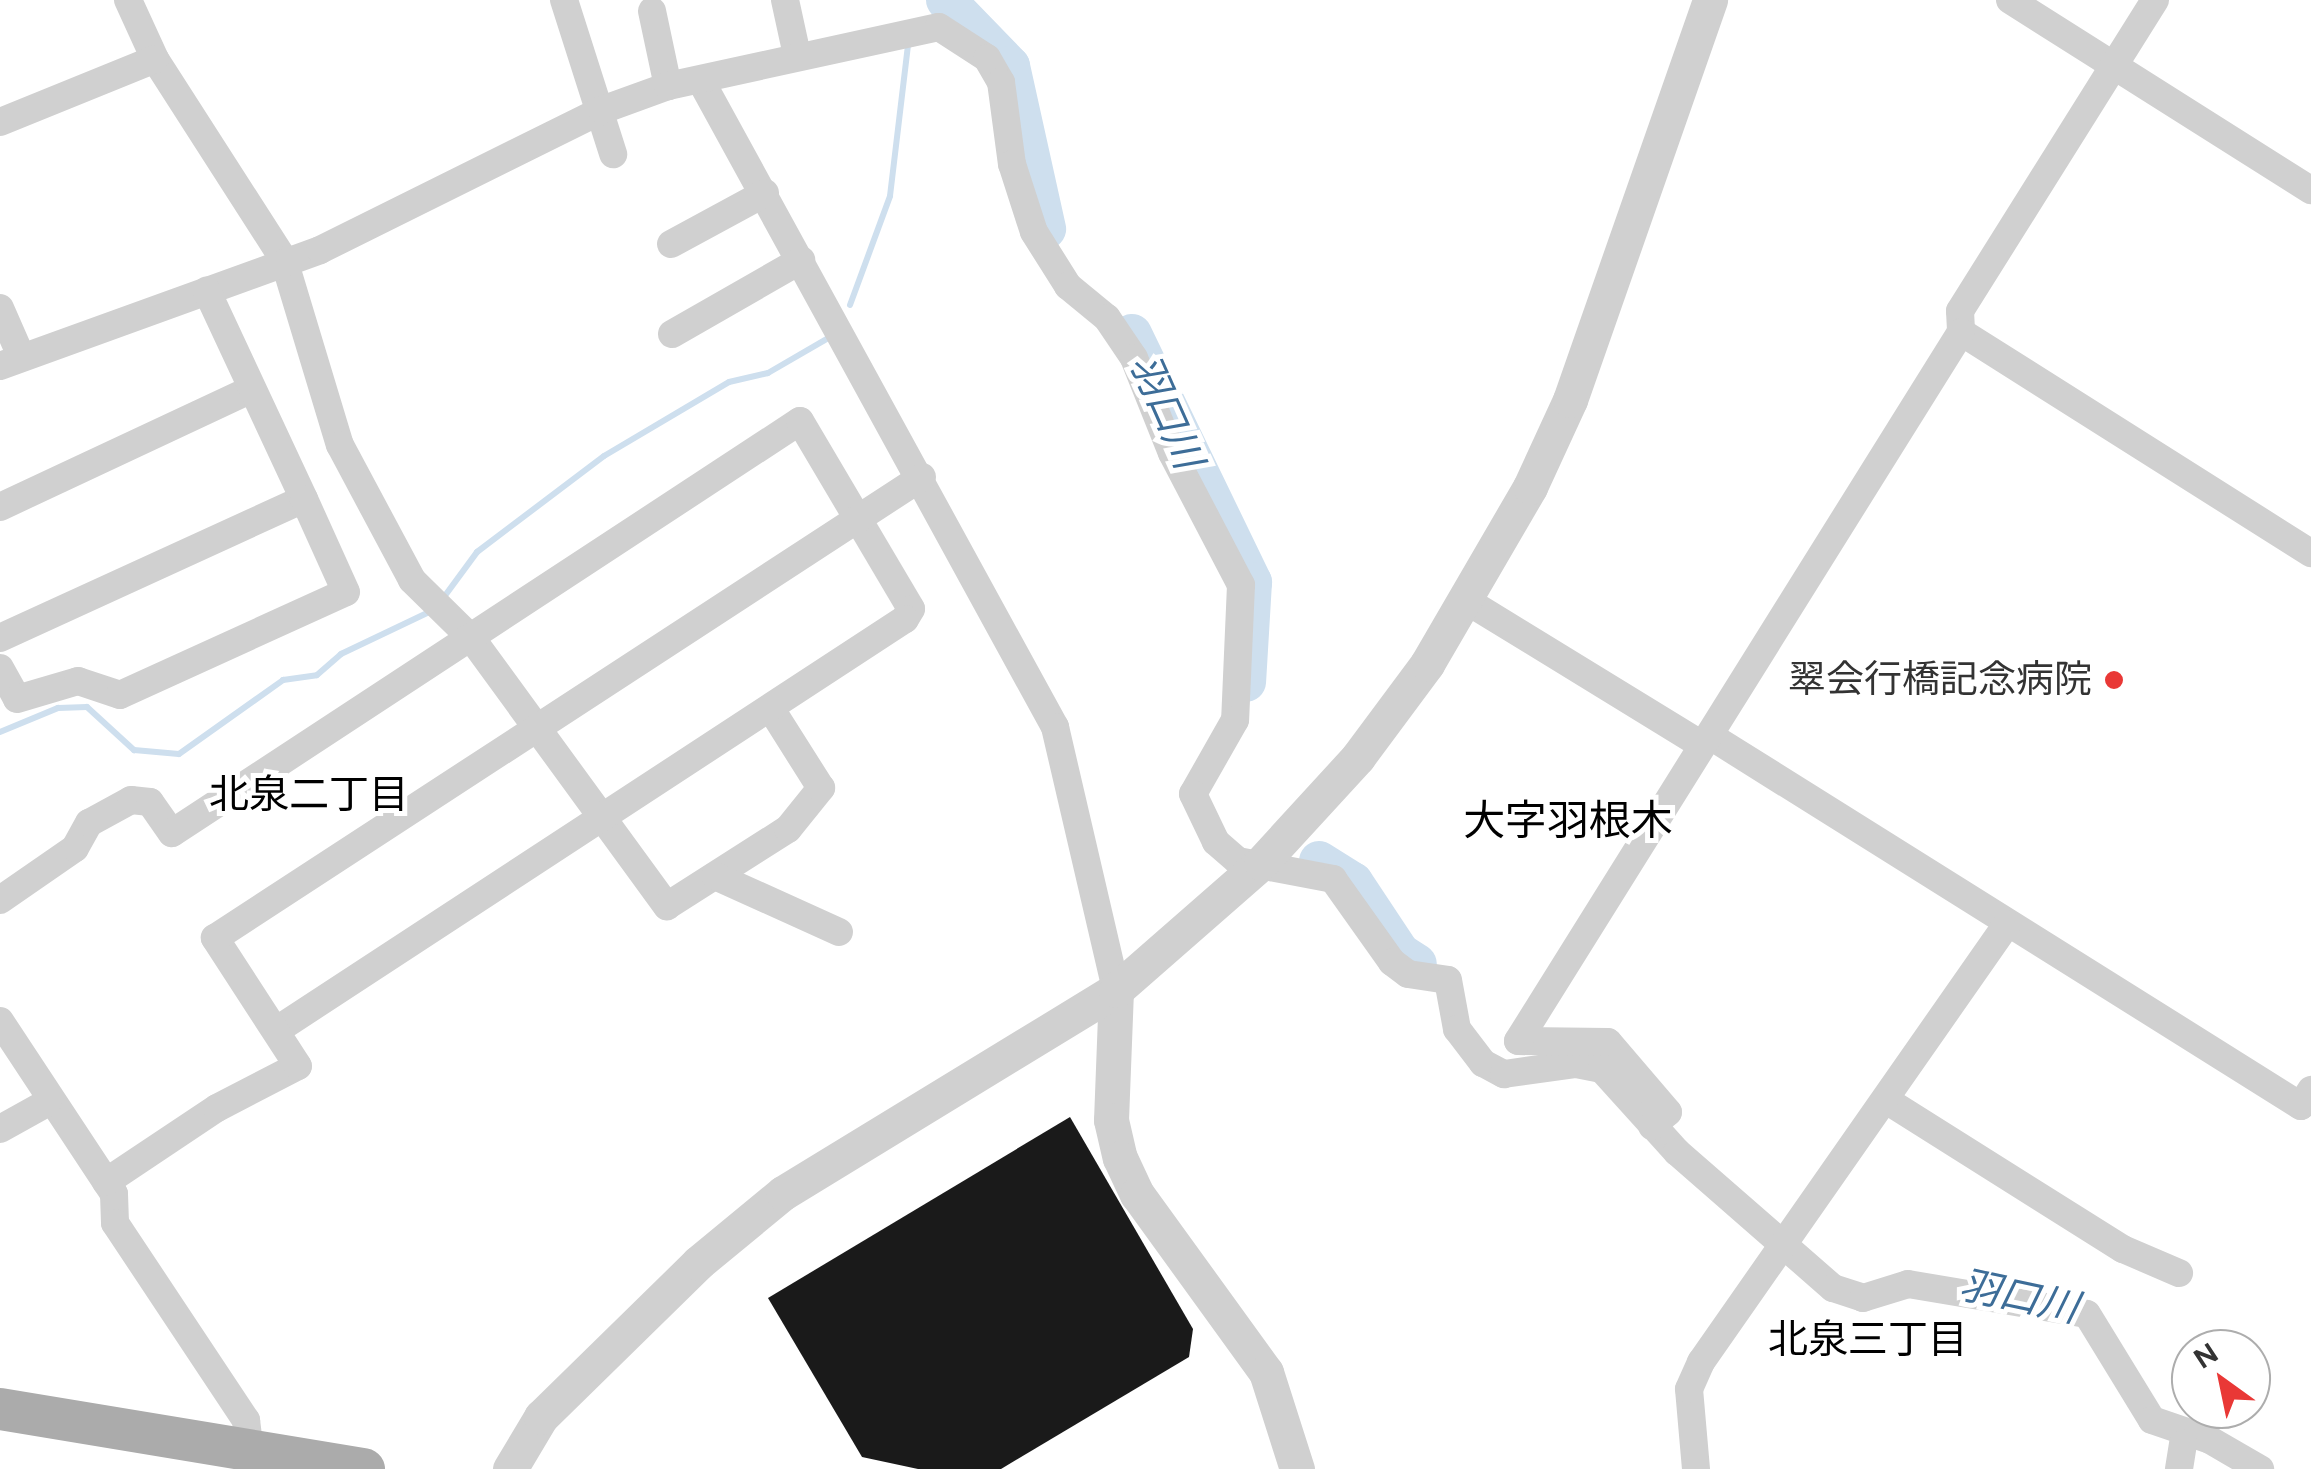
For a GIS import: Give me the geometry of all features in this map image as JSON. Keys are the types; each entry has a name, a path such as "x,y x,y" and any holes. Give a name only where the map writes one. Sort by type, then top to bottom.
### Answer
{"main road":[{"path":"0,1409 320,1465 364,1469"}],"street":[{"path":"128,0 155,59 284,260 340,445 412,580 472,639 667,906 788,829 821,788 770,710"},
{"path":"564,0 613,154"},
{"path":"785,0 798,55"},
{"path":"927,0 939,27 986,58 1001,82 1012,164 1034,232 1068,286 1106,318 1134,358 1172,453 1241,585 1235,720 1193,794 1216,842 1238,861 1333,879 1392,962 1408,974 1448,980 1457,1029 1483,1063 1528,1074 1592,1064 1652,1126 1783,1246 1851,1296 1908,1284 2087,1314 2152,1420 2210,1440 2260,1469"},
{"path":"510,1469 541,1417 581,1374 784,1193 1116,990 1261,863 1358,757 1509,532 1570,400 1710,0"},
{"path":"2010,0 2311,190"},
{"path":"1652,1126 1668,1112 1608,1042 1518,1041 1961,332 1960,311 2155,0"},
{"path":"652,11 668,86"},
{"path":"0,308 10,361 207,291 390,218 602,110 668,86 939,27"},
{"path":"0,122 155,59"},
{"path":"702,81 1055,726 1116,990 1111,1120 1120,1158 1137,1194 1266,1372 1297,1469"},
{"path":"671,244 765,193"},
{"path":"672,334 801,260"},
{"path":"0,668 17,699 78,681 120,695 346,592 207,291"},
{"path":"1961,332 2311,553"},
{"path":"0,507 252,388"},
{"path":"0,900 75,848 90,823 132,800 150,802 172,832 800,421 852,502 854,522 911,609 604,821 277,1030"},
{"path":"106,1182 218,1108 298,1066 215,938 922,477"},
{"path":"0,638 304,499"},
{"path":"1466,601 1707,741 2301,1106 2311,1090"},
{"path":"715,876 839,932"},
{"path":"1696,1469 1689,1389 1783,1246 2007,924"},
{"path":"0,1021 47,1104 106,1182 115,1223 246,1420 250,1451"},
{"path":"1886,1100 2124,1248 2179,1272"},
{"path":"0,1128 47,1104"}],"building":[{"path":"1070,1117 1193,1329 1189,1357 1001,1469 918,1469 862,1457 768,1298"}],"waterway":[{"name":"羽口川","path":"946,0 1010,66 1046,229"},
{"path":"850,305 890,196 908,44"},
{"name":"羽口川","path":"1132,334 1252,582 1246,682"},
{"path":"444,597 477,552 604,456 729,382 768,373 830,337"},
{"path":"0,732 58,708 87,707 134,750 179,754 283,680 317,675 341,654 431,611"},
{"name":"羽口川","path":"1319,861 1353,882 1400,953 1417,964"}],"place":[{"name":"翠会行橋記念病院","path":"2114,680"}],"district":[{"name":"北泉二丁目","path":"309,794"},
{"name":"大字羽根木","path":"1568,821"},
{"name":"北泉三丁目","path":"1868,1339"}]}
